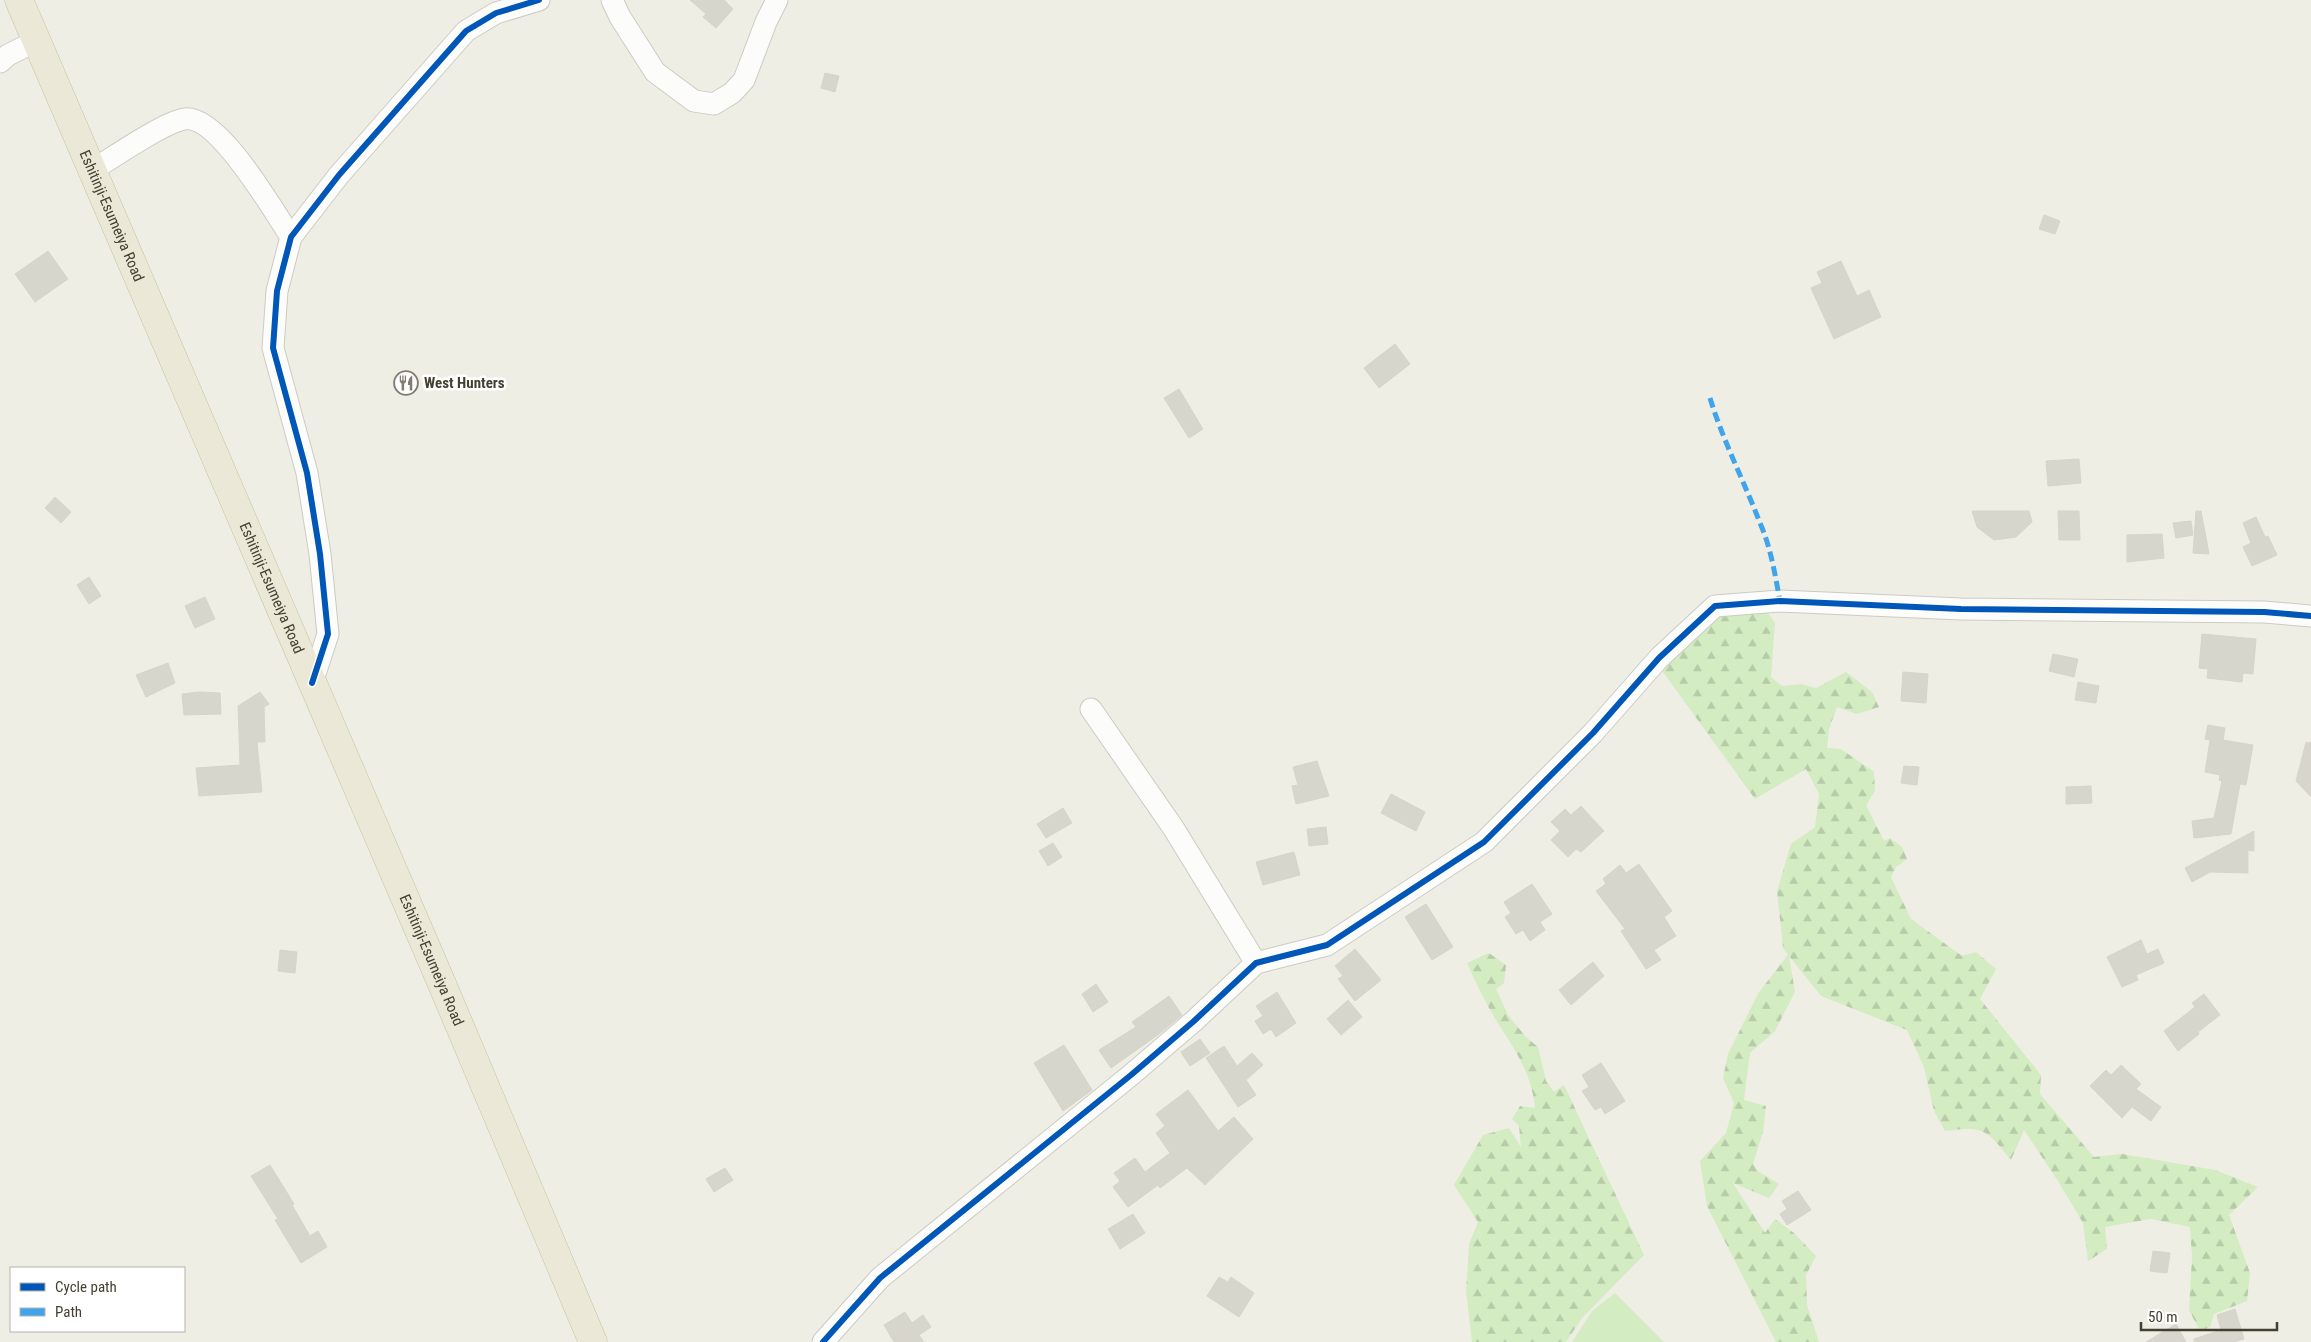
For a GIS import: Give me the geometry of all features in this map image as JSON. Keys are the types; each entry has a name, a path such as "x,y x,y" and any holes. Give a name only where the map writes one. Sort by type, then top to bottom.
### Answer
{"highway":[{"name":"Eshitinji-Esumeiya Road","path":"19,0 446,993 593,1342"}],"street":[{"path":"312,683 328,634 320,554 307,473 272,348 277,291 291,237 339,174 466,31 496,13 539,0"},
{"path":"612,0 620,17 655,72 694,101 714,104 732,93 744,80 766,22 777,0"},
{"path":"0,62 8,55 36,41"},
{"path":"91,171 170,124 186,119 200,122 234,151 291,237"},
{"path":"823,1342 880,1278 1131,1074 1194,1021 1256,963 1327,944 1484,842 1593,733 1659,658 1715,606 1780,602 1961,609 2264,612 2311,616"},
{"path":"1092,708 1174,829 1256,963"}],"green space":[{"path":"1723,612 1768,613 1775,623 1771,677 1782,686 1801,684 1816,688 1846,672 1872,692 1879,707 1857,714 1837,707 1829,729 1827,748 1841,749 1874,772 1875,791 1866,805 1884,841 1890,838 1902,847 1907,859 1896,867 1891,877 1911,919 1962,956 1976,952 1996,969 1980,999 2041,1075 2040,1094 2094,1157 2122,1154 2215,1170 2258,1187 2229,1215 2250,1273 2247,1301 2214,1314 2210,1327 2200,1331 2189,1310 2192,1257 2190,1227 2151,1219 2105,1227 2107,1249 2088,1261 2083,1223 2024,1130 2011,1160 1996,1142 1984,1132 1969,1129 1945,1131 1934,1111 1924,1067 1907,1030 1821,996 1789,956 1795,992 1775,1031 1750,1053 1744,1100 1766,1106 1763,1132 1753,1164 1758,1171 1779,1184 1769,1198 1733,1183 1765,1233 1775,1219 1794,1233 1816,1256 1806,1275 1807,1305 1819,1342 1776,1342 1707,1206 1700,1161 1726,1133 1734,1103 1723,1078 1728,1054 1759,992 1788,955 1783,948 1777,891 1791,844 1815,827 1819,794 1806,769 1755,799 1660,668"},
{"path":"1489,953 1506,965 1504,983 1496,989 1508,1015 1526,1037 1538,1047 1546,1081 1554,1092 1564,1085 1644,1255 1582,1318 1566,1342 1472,1342 1466,1291 1469,1244 1478,1222 1454,1185 1483,1135 1509,1128 1521,1147 1519,1126 1512,1119 1520,1106 1535,1108 1533,1093 1524,1067 1486,1003 1467,963"},
{"path":"1615,1293 1664,1342 1572,1342 1592,1311"}],"building":[{"path":"690,0 724,0 733,9 716,28 703,17 706,14"},
{"path":"825,73 839,76 835,92 821,88"},
{"path":"2044,215 2060,221 2055,234 2039,229"},
{"path":"48,251 68,279 35,302 15,274"},
{"path":"1841,261 1857,296 1869,290 1881,317 1834,339 1811,288 1822,283 1817,272"},
{"path":"1395,344 1410,364 1379,388 1364,368"},
{"path":"1179,389 1203,429 1189,438 1164,398"},
{"path":"2079,459 2081,483 2048,486 2046,461"},
{"path":"55,497 71,512 61,523 45,508"},
{"path":"1972,511 2029,511 2032,522 2016,537 1994,540 1977,527"},
{"path":"2058,511 2079,511 2080,540 2059,540"},
{"path":"2196,511 2201,511 2209,554 2193,553"},
{"path":"2256,517 2265,537 2268,536 2277,555 2252,566 2243,547 2251,543 2243,523"},
{"path":"2191,521 2193,535 2176,538 2173,523"},
{"path":"2162,534 2164,558 2127,562 2127,535"},
{"path":"89,577 101,596 89,604 77,585"},
{"path":"205,597 215,619 195,628 185,606"},
{"path":"2202,634 2256,639 2253,674 2243,673 2242,682 2207,678 2208,669 2199,668"},
{"path":"2053,654 2078,659 2074,677 2049,671"},
{"path":"168,663 175,683 146,697 136,675"},
{"path":"1903,672 1928,674 1926,703 1901,701"},
{"path":"2078,682 2099,686 2096,703 2075,700"},
{"path":"199,692 220,693 221,714 184,715 182,694"},
{"path":"260,692 269,704 264,707 265,742 257,742 262,792 199,796 196,768 240,765 238,706"},
{"path":"2208,725 2225,728 2223,740 2253,745 2246,785 2240,784 2231,834 2194,838 2192,821 2214,818 2222,781 2219,780 2220,775 2205,772 2210,740 2205,739"},
{"path":"2306,742 2311,743 2311,797 2296,781"},
{"path":"1317,761 1329,796 1296,804 1292,786 1298,785 1293,767"},
{"path":"1904,766 1919,767 1917,785 1901,783"},
{"path":"2091,786 2092,803 2066,804 2066,787"},
{"path":"1391,794 1425,812 1416,831 1381,813"},
{"path":"1581,806 1604,831 1581,852 1576,849 1568,857 1551,840 1560,831 1551,822 1565,809 1571,815"},
{"path":"1063,808 1072,823 1046,838 1037,824"},
{"path":"1326,827 1328,844 1309,846 1307,829"},
{"path":"2254,831 2254,851 2248,850 2248,873 2210,872 2192,882 2185,868"},
{"path":"1053,843 1062,857 1048,866 1039,851"},
{"path":"1294,852 1300,875 1263,885 1256,862"},
{"path":"1639,864 1672,911 1664,917 1676,936 1654,950 1661,960 1646,969 1621,931 1625,929 1596,891 1606,884 1603,879 1620,865 1626,873"},
{"path":"1532,884 1552,914 1540,922 1545,930 1530,941 1523,930 1516,934 1505,917 1511,913 1504,902"},
{"path":"1426,904 1453,947 1432,960 1405,917"},
{"path":"2141,940 2147,954 2158,949 2164,963 2136,975 2138,980 2122,987 2107,957"},
{"path":"1355,949 1381,980 1355,1001 1338,979 1343,976 1335,966"},
{"path":"280,950 297,952 295,973 278,971"},
{"path":"1593,962 1604,976 1571,1005 1559,990"},
{"path":"1096,984 1108,1002 1093,1012 1082,994"},
{"path":"1277,992 1296,1023 1276,1037 1271,1029 1263,1034 1255,1021 1263,1016 1256,1006"},
{"path":"2204,994 2220,1015 2178,1051 2164,1031 2195,1007 2192,1003"},
{"path":"1169,996 1182,1015 1111,1068 1099,1050 1136,1027 1132,1022"},
{"path":"1348,1000 1362,1017 1341,1035 1327,1019"},
{"path":"1200,1039 1210,1053 1190,1066 1181,1052"},
{"path":"1064,1045 1092,1090 1063,1111 1034,1063"},
{"path":"1224,1046 1237,1066 1252,1053 1263,1065 1246,1080 1256,1095 1238,1107 1206,1058"},
{"path":"1601,1063 1625,1101 1605,1114 1601,1107 1595,1110 1582,1091 1589,1087 1582,1075"},
{"path":"2121,1065 2141,1084 2136,1089 2161,1107 2151,1121 2132,1107 2122,1118 2090,1086 2106,1070 2111,1075"},
{"path":"1188,1090 1218,1131 1234,1117 1253,1139 1205,1185 1187,1168 1160,1188 1158,1185 1128,1207 1113,1187 1120,1181 1114,1173 1135,1158 1145,1172 1170,1153 1156,1133 1165,1126 1156,1114"},
{"path":"270,1165 294,1204 292,1205 310,1236 318,1231 327,1247 301,1263 275,1220 278,1219 251,1176"},
{"path":"725,1168 733,1180 714,1192 706,1179"},
{"path":"1798,1191 1811,1210 1787,1225 1780,1214 1787,1209 1782,1201"},
{"path":"1133,1214 1145,1233 1120,1249 1108,1229"},
{"path":"2153,1251 2170,1253 2167,1273 2150,1271"},
{"path":"1219,1277 1228,1282 1231,1277 1254,1293 1239,1317 1207,1296"},
{"path":"2235,1309 2244,1339 2234,1342 2194,1342 2194,1339 2221,1330 2217,1315"},
{"path":"905,1312 912,1323 923,1315 931,1327 919,1335 924,1342 894,1342 884,1325"},
{"path":"2176,1324 2186,1342 2146,1342"}],"marked path":[{"path":"1710,398 1721,430 1764,532 1780,601"}],"cycle path":[{"path":"312,683 328,634 320,554 307,473 273,348 277,291 291,237 339,175 466,31 496,13 539,0"},
{"path":"823,1342 880,1278 1131,1075 1194,1021 1256,963 1327,945 1484,842 1593,733 1659,658 1715,606 1780,601 1961,609 2264,612 2311,616"}],"place":[{"name":"West Hunters","path":"406,383"}]}
